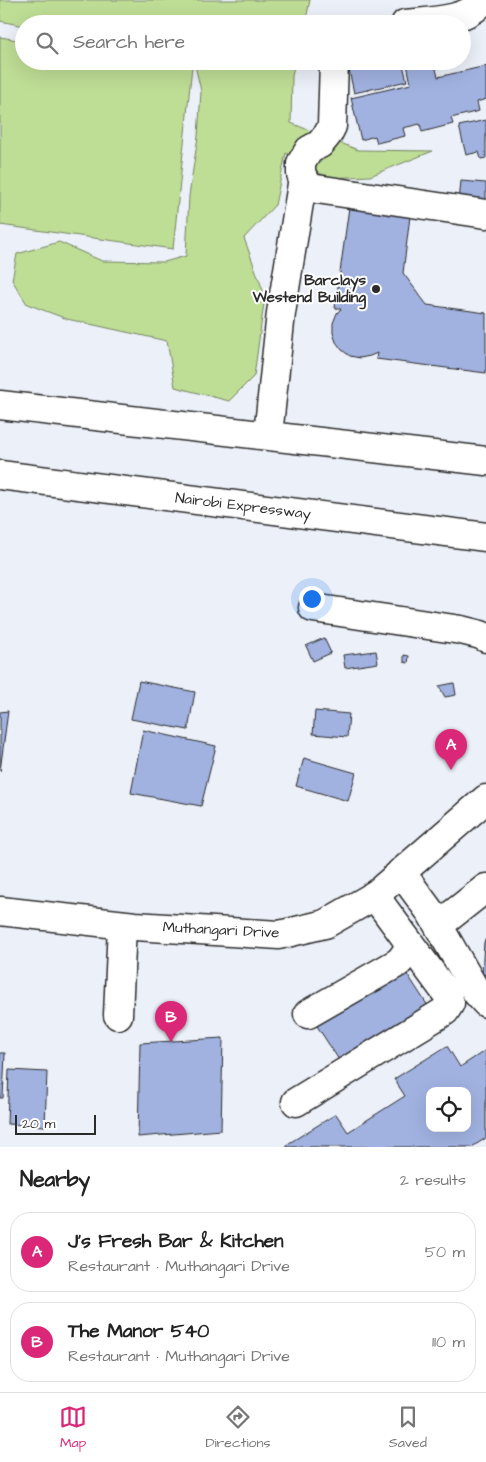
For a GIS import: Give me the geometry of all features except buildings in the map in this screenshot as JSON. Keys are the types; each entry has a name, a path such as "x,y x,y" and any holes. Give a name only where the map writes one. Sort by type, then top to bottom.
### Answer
{"main road":[{"path":"463,15 470,13 483,0"},
{"path":"334,70 332,126 320,144 309,150 301,163 301,174 310,188 486,214"},
{"path":"268,436 281,313 303,178"},
{"path":"0,405 486,461"},
{"name":"Nairobi Expressway","path":"0,475 486,538"},
{"path":"313,608 461,630 486,638"},
{"name":"Muthangari Drive","path":"0,911 122,925 279,935 325,924 374,895 486,799"},
{"path":"401,872 431,912 477,993 486,1003"},
{"path":"438,925 486,888"},
{"path":"296,1102 445,1011 450,1003 447,994 374,895"},
{"path":"118,1015 122,925"},
{"path":"308,1014 399,962 406,953 409,943"}],"green space":[{"path":"0,0 310,0 307,15 15,15 15,24 0,21"},
{"path":"0,37 15,40 15,70 192,70 173,249 0,225"},
{"path":"196,70 293,70 291,123 358,150 433,151 370,176 328,178 286,153 275,205 244,238 265,296 254,376 229,401 175,387 167,341 67,319 27,304 12,280 17,254 59,242 102,261 164,262 186,256 189,196 198,136 201,91"}],"place":[{"name":"Barclays Westend Building","path":"376,289"},
{"name":"J's Fresh Bar & Kitchen","path":"451,770"},
{"name":"The Manor 540","path":"171,1042"}]}
